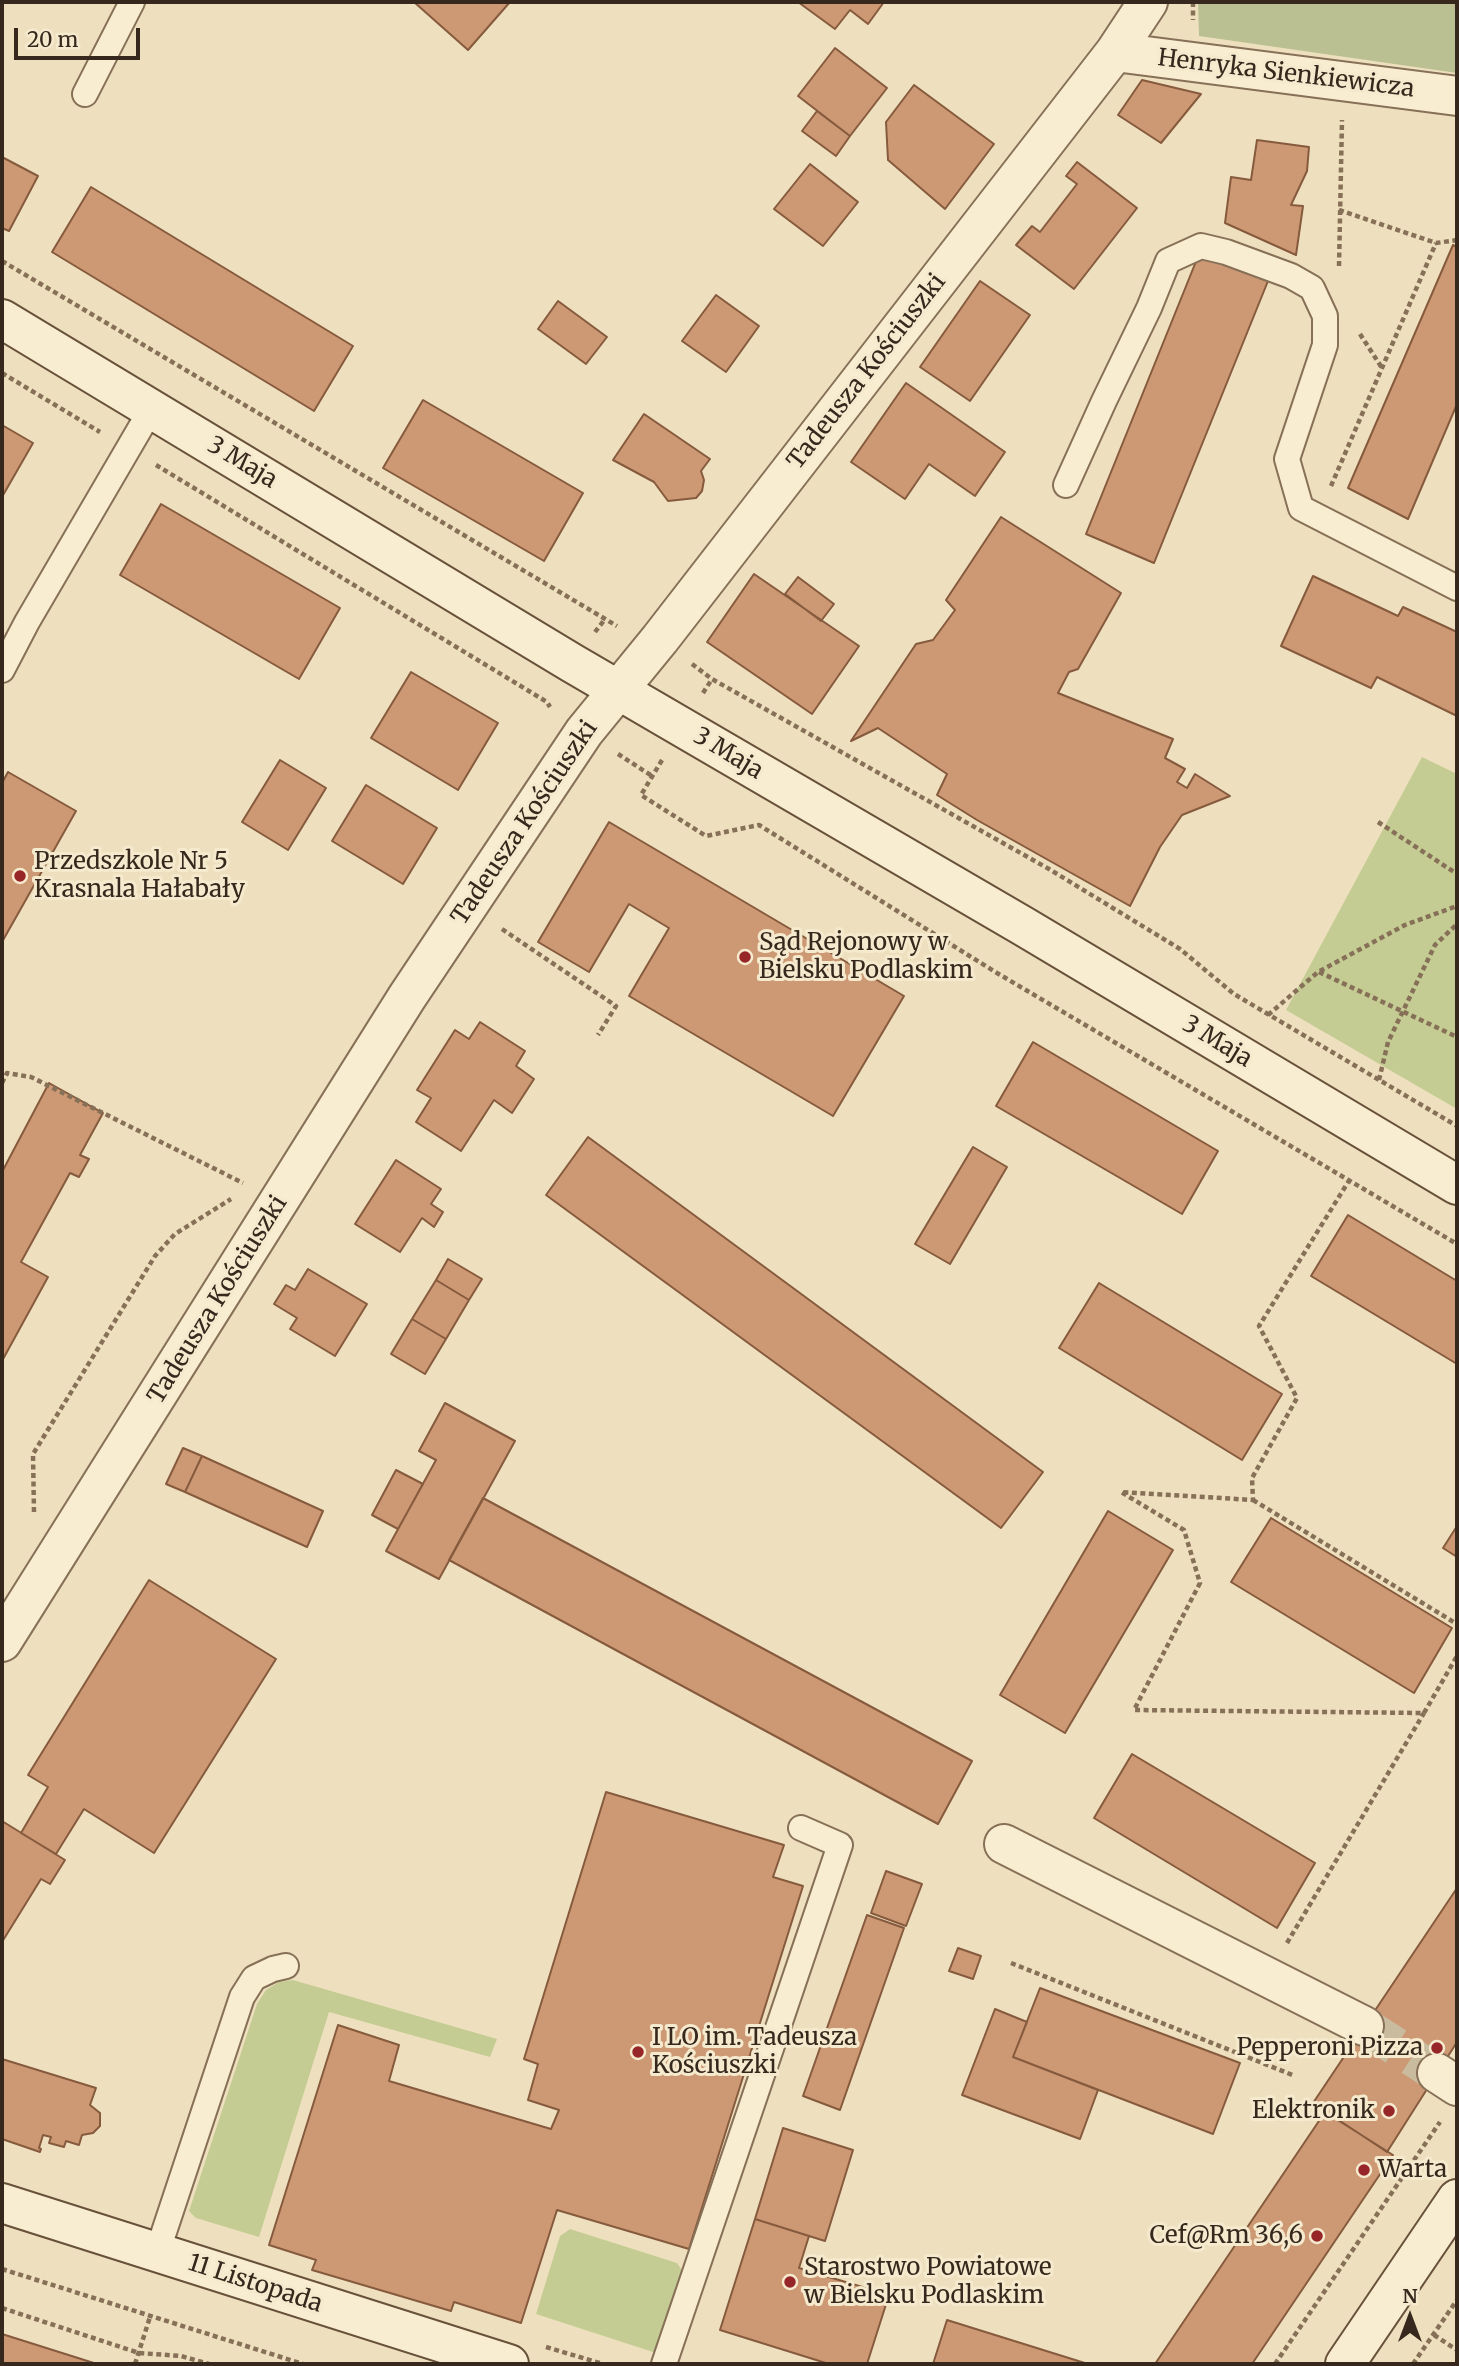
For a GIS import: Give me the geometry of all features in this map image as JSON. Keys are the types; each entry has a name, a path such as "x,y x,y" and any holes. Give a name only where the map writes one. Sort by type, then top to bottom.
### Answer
{"street":[{"name":"Tadeusza Kościuszki","path":"2,1642 407,997 584,732 660,639 1115,52 1149,2"},
{"name":"Henryka Sienkiewicza","path":"1115,52 1457,96"},
{"name":"3 Maja","path":"2,318 617,689 1457,1185"},
{"path":"1004,1844 1364,2026"},
{"path":"1345,2364 1457,2199"},
{"name":"11 Listopada","path":"2,2203 509,2364"}],"lane":[{"path":"85,94 132,2"},
{"path":"1066,485 1149,308 1168,261 1202,247 1226,252 1291,276 1312,288 1325,316 1325,345 1287,459 1301,508 1457,588"},
{"path":"2,670 152,408"},
{"path":"664,2364 840,1845 801,1828"},
{"path":"156,2253 243,1997 254,1978 286,1966"}],"path":[{"path":"1339,275 1342,116"},
{"path":"1339,210 1437,243 1457,240"},
{"path":"1318,517 1437,243"},
{"path":"2,261 619,627 635,622 712,679 1049,869 1180,950 1234,994 1457,1126"},
{"path":"2,373 547,702 552,710"},
{"path":"712,679 641,795 706,836 759,825 997,972 1457,1244"},
{"path":"1378,822 1457,874"},
{"path":"1268,1015 1318,972 1405,925 1457,906"},
{"path":"469,907 616,1006 598,1035"},
{"path":"1379,1080 1388,1042 1435,945 1457,924"},
{"path":"1318,972 1457,1037"},
{"path":"2,1083 8,1073 31,1077 249,1187"},
{"path":"1253,1500 1252,1478 1297,1398 1259,1326 1350,1179"},
{"path":"34,1518 33,1454 155,1256 175,1234 239,1194"},
{"path":"1424,1713 1134,1710 1200,1583 1184,1530 1121,1492 1253,1500 1457,1624"},
{"path":"1267,1977 1457,1656"},
{"path":"1011,1963 1296,2076"},
{"path":"1275,2364 1445,2092"},
{"path":"2,2269 303,2364"},
{"path":"1413,2364 1457,2300"},
{"path":"2,2308 139,2353 181,2356 209,2364"},
{"path":"135,2364 150,2317"},
{"path":"1434,2334 1457,2350"}],"green space":[{"path":"1198,2 1457,2 1457,73 1199,36"},
{"path":"1422,757 1457,774 1457,1109 1286,1010"},
{"path":"293,1980 497,2039 490,2057 329,2012 259,2237 196,2218 189,2211 257,2004 266,1990 279,1982"},
{"path":"570,2229 677,2263 684,2273 656,2353 536,2314 560,2236"}],"building":[{"path":"414,2 510,2 468,50"},
{"path":"798,2 884,2 868,24 850,10 835,29"},
{"path":"835,48 887,88 850,136 798,96"},
{"path":"1142,80 1201,94 1161,143 1118,115"},
{"path":"914,85 994,144 945,209 888,160 886,122"},
{"path":"817,111 850,136 836,156 802,131"},
{"path":"1257,140 1309,147 1307,171 1291,205 1303,206 1296,255 1225,223 1231,177 1251,180"},
{"path":"2,157 38,176 9,231 2,228"},
{"path":"1077,162 1137,208 1074,289 1016,245 1032,226 1040,232 1077,184 1066,176"},
{"path":"810,164 858,202 823,246 774,209"},
{"path":"91,187 353,346 314,411 52,252"},
{"path":"1453,245 1457,247 1457,404 1408,519 1348,488"},
{"path":"1199,254 1268,281 1154,563 1086,534"},
{"path":"980,281 1030,315 970,401 920,367"},
{"path":"716,295 759,326 726,372 682,341"},
{"path":"558,301 607,337 586,364 538,329"},
{"path":"906,383 1005,452 975,496 929,464 905,499 851,462"},
{"path":"423,400 583,493 544,561 383,468"},
{"path":"644,414 710,459 701,471 704,480 702,491 696,498 668,501 654,482 613,460"},
{"path":"2,425 33,443 2,497"},
{"path":"161,504 340,608 299,679 120,575"},
{"path":"1001,517 1121,593 1078,669 1069,672 1058,693 1173,739 1165,758 1185,769 1177,782 1187,788 1195,774 1230,796 1182,815 1160,847 1130,906 937,795 947,774 878,728 851,741 916,644 933,640 955,610 946,600"},
{"path":"754,574 859,646 812,714 707,642"},
{"path":"1313,576 1398,616 1403,607 1457,632 1457,716 1377,677 1371,688 1281,646"},
{"path":"798,577 834,604 821,621 785,594"},
{"path":"411,672 498,723 458,790 371,738"},
{"path":"280,760 326,788 288,850 242,822"},
{"name":"Przedszkole Nr 5 Krasnala Hałabały","path":"8,772 76,811 2,942 2,783"},
{"path":"366,785 437,828 403,884 332,841"},
{"name":"Sąd Rejonowy w Bielsku Podlaskim","path":"609,822 904,996 833,1116 629,996 669,928 629,904 589,972 538,942"},
{"path":"480,1022 525,1051 516,1066 534,1079 512,1113 494,1100 461,1151 416,1122 431,1098 417,1090 455,1030 469,1039"},
{"path":"1033,1042 1218,1151 1182,1214 996,1106"},
{"path":"49,1083 103,1113 80,1155 89,1159 79,1177 70,1173 21,1262 48,1277 2,1361 2,1172"},
{"path":"588,1137 1043,1472 1001,1528 546,1195"},
{"path":"973,1147 1007,1167 950,1264 915,1244"},
{"path":"396,1160 441,1189 431,1204 443,1212 434,1227 422,1218 400,1252 355,1224"},
{"path":"1348,1215 1457,1281 1457,1364 1311,1276"},
{"path":"448,1259 482,1279 469,1300 436,1280"},
{"path":"308,1269 367,1304 335,1356 290,1329 297,1318 274,1304 286,1285 295,1290"},
{"path":"436,1280 469,1300 446,1339 412,1319"},
{"path":"1099,1283 1282,1394 1242,1460 1059,1348"},
{"path":"412,1319 446,1339 425,1374 391,1354"},
{"path":"445,1403 515,1441 439,1579 386,1551 436,1460 419,1451"},
{"path":"183,1448 202,1456 185,1492 166,1484"},
{"path":"202,1456 323,1511 307,1547 185,1492"},
{"path":"396,1470 423,1484 398,1529 372,1515"},
{"path":"483,1498 972,1761 938,1824 449,1560"},
{"path":"1108,1511 1173,1550 1065,1733 1000,1695"},
{"path":"1271,1518 1452,1628 1414,1693 1231,1582"},
{"path":"1457,1526 1457,1557 1443,1548"},
{"path":"149,1580 276,1659 154,1853 84,1809 56,1854 21,1833 48,1787 28,1775"},
{"path":"1132,1754 1315,1863 1277,1928 1094,1818"},
{"name":"I LO im. Tadeusza Kościuszki","path":"606,1792 784,1845 773,1877 803,1886 689,2249 557,2210 521,2323 454,2302 451,2311 312,2270 316,2260 269,2245 338,2025 399,2045 389,2081 551,2129 559,2110 528,2100 538,2064 524,2059"},
{"path":"2,1821 65,1860 50,1884 41,1879 2,1942"},
{"path":"886,1871 922,1884 906,1926 871,1913"},
{"path":"1457,1888 1457,2042 1387,2152 1313,2103"},
{"path":"867,1915 904,1928 840,2110 803,2096"},
{"path":"958,1948 981,1956 973,1979 949,1971"},
{"path":"1040,1988 1240,2063 1213,2134 1013,2057"},
{"path":"995,2009 1027,2022 1013,2057 1098,2090 1080,2139 962,2095"},
{"path":"2,2059 96,2088 90,2105 100,2113 100,2126 93,2133 82,2135 79,2145 66,2141 64,2147 49,2143 51,2137 43,2135 40,2152 2,2139"},
{"path":"1325,2112 1393,2155 1252,2364 1155,2364"},
{"path":"783,2128 853,2150 825,2241 755,2219"},
{"name":"Starostwo Powiatowe w Bielsku Podlaskim","path":"755,2219 809,2236 799,2268 889,2295 867,2364 829,2364 720,2330"},
{"path":"947,2320 1088,2364 933,2364"},
{"path":"2,2334 97,2364 2,2364"}],"tunnel":[{"path":"1364,2026 1437,2073"}],"place":[{"name":"Przedszkole Nr 5 Krasnala Hałabały","path":"20,876"},
{"name":"Sąd Rejonowy w Bielsku Podlaskim","path":"745,957"},
{"name":"Pepperoni Pizza","path":"1437,2048"},
{"name":"I LO im. Tadeusza Kościuszki","path":"638,2052"},
{"name":"Elektronik","path":"1389,2111"},
{"name":"Warta","path":"1364,2170"},
{"name":"Cef@Rm 36,6","path":"1317,2236"},
{"name":"Starostwo Powiatowe w Bielsku Podlaskim","path":"790,2282"}]}
